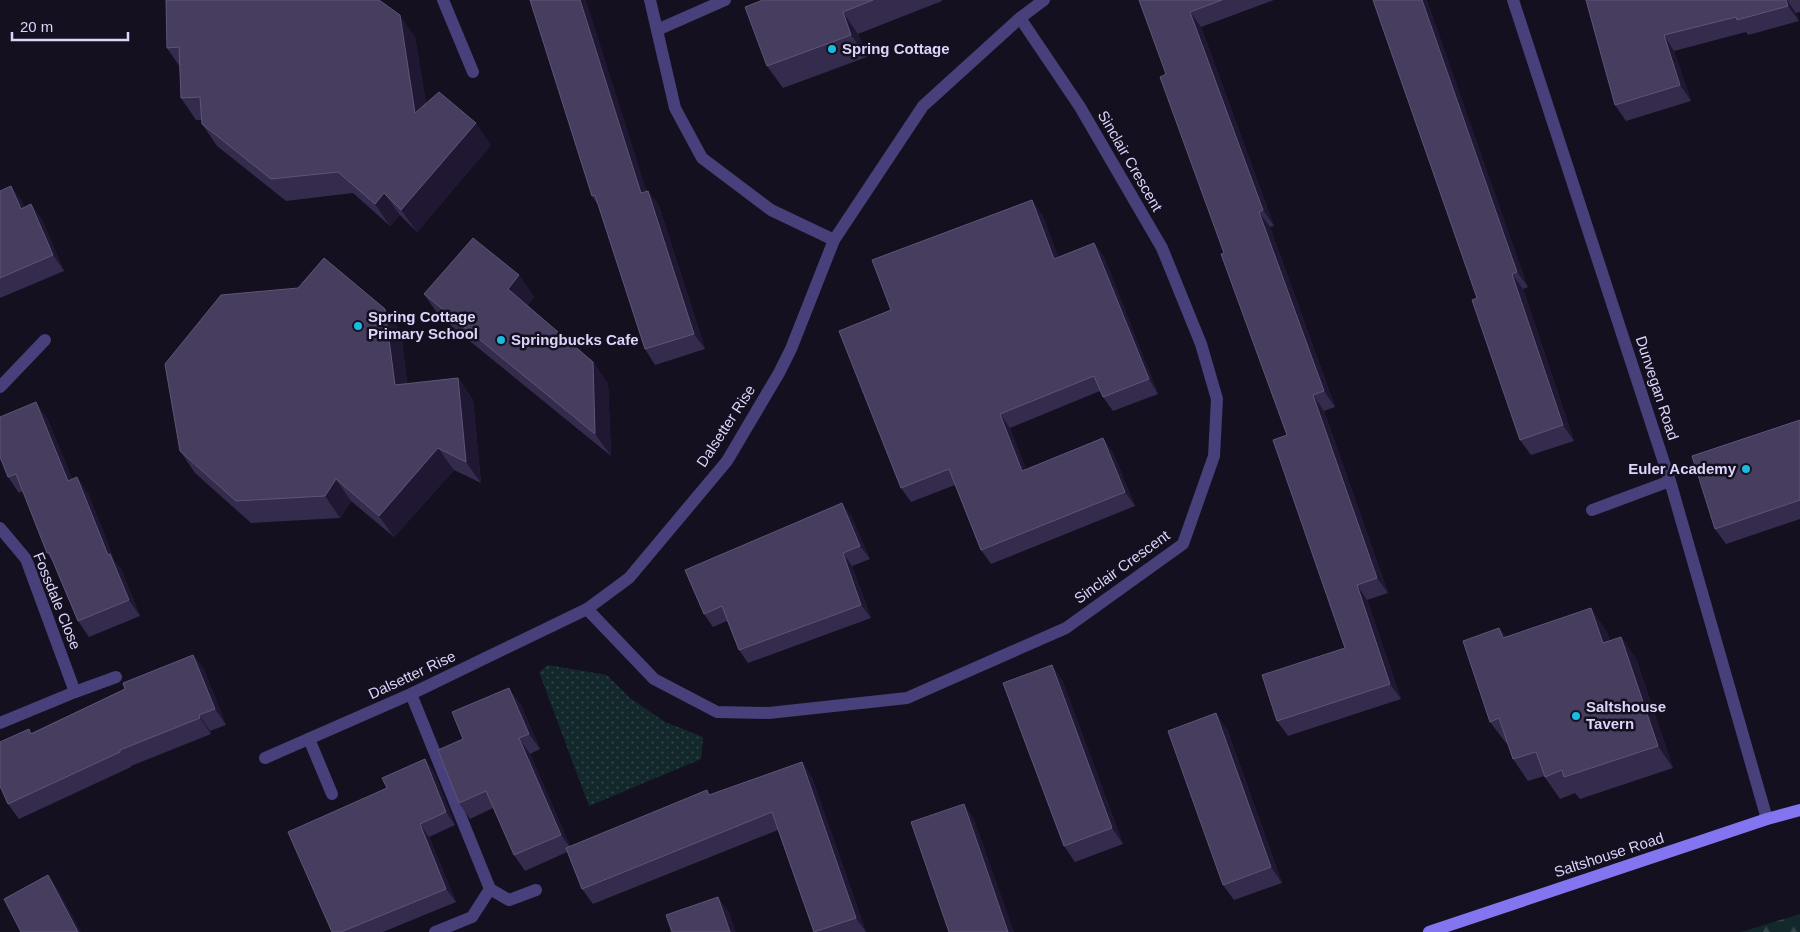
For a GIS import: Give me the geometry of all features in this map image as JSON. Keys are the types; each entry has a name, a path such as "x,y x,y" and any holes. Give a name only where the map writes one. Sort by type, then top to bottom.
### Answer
{"main road":[{"name":"Saltshouse Road","path":"1429,932 1767,819 1800,810"}],"street":[{"path":"443,0 473,72"},
{"path":"650,0 675,108 702,158 772,210 834,240"},
{"path":"657,30 725,0"},
{"name":"Dalsetter Rise","path":"265,758 411,694 587,609 629,578 727,461 787,357 834,240 922,106 1020,18 1044,0"},
{"name":"Dunvegan Road","path":"1513,0 1670,481 1767,819"},
{"name":"Sinclair Crescent","path":"587,609 654,679 717,712 769,713 898,699 907,698 1066,628 1183,544 1214,456 1217,399 1201,344 1162,248 1080,107 1020,18"},
{"path":"0,387 45,340"},
{"path":"1592,510 1670,481"},
{"name":"Fossdale Close","path":"0,528 26,559 75,692"},
{"path":"0,723 116,677"},
{"path":"411,694 490,888 508,900 536,890"},
{"path":"310,739 332,794"},
{"path":"435,932 472,916 490,888"}],"green space":[{"path":"548,665 607,675 630,698 665,722 703,737 701,759 589,806 539,672"},
{"path":"1800,914 1800,932 1741,932"}],"building":[{"path":"166,0 379,0 400,15 415,113 439,92 476,123 401,210 384,193 375,204 338,172 271,179 202,124 200,97 181,98 179,47 167,48"},
{"path":"530,0 580,0 641,193 648,191 694,334 645,349 595,195 592,196"},
{"path":"763,0 873,0 843,12 851,35 767,66 745,7"},
{"path":"1139,0 1222,0 1190,12 1263,210 1259,212 1324,391 1313,395 1377,578 1357,585 1390,684 1277,721 1262,675 1345,648 1273,440 1287,435 1221,254 1224,253 1160,77 1166,74"},
{"path":"1373,0 1422,0 1517,272 1512,274 1563,425 1520,440 1472,300 1477,298"},
{"path":"1586,0 1786,0 1788,6 1737,20 1736,17 1664,35 1680,85 1615,105"},
{"path":"11,186 21,209 31,204 53,255 0,278 0,191"},
{"path":"1032,200 1054,259 1094,243 1149,379 1103,397 1094,376 1000,414 1022,471 1103,438 1125,492 981,550 949,469 901,488 839,331 891,310 872,260"},
{"name":"Springbucks Cafe","path":"473,238 519,275 508,289 593,362 595,434 424,294"},
{"path":"324,258 385,309 395,385 458,378 466,462 438,448 379,516 336,479 325,496 236,501 180,451 165,364 221,295 298,288"},
{"path":"36,402 68,481 77,477 108,555 110,554 129,600 78,621 49,552 47,553 16,474 8,477 0,457 0,417"},
{"path":"1800,420 1800,500 1715,529 1692,456"},
{"path":"842,503 860,546 843,553 861,605 739,650 722,606 704,614 685,570"},
{"name":"Saltshouse Tavern","path":"1591,608 1603,643 1621,637 1658,746 1564,777 1562,770 1545,777 1536,752 1513,759 1499,718 1490,722 1463,641 1499,628 1503,638"},
{"path":"193,655 215,709 199,715 200,718 120,750 120,752 8,804 0,786 0,742 29,729 31,734 125,689 123,683"},
{"path":"1052,665 1112,828 1064,846 1003,683"},
{"path":"509,688 529,734 519,738 561,835 514,855 486,791 459,803 438,750 463,739 452,712"},
{"path":"1216,713 1271,867 1223,885 1168,731"},
{"path":"425,759 446,812 420,824 446,889 341,932 332,932 288,832 387,788 382,778"},
{"path":"802,762 856,918 814,932 772,812 582,889 566,848 707,790 709,795"},
{"path":"964,804 1008,932 949,932 911,822"},
{"path":"48,875 78,932 21,932 4,899"},
{"path":"718,897 730,932 672,932 666,915"}],"place":[{"name":"Spring Cottage","path":"832,49"},
{"name":"Spring Cottage Primary School","path":"358,326"},
{"name":"Springbucks Cafe","path":"501,340"},
{"name":"Euler Academy","path":"1746,469"},
{"name":"Saltshouse Tavern","path":"1576,716"}]}
